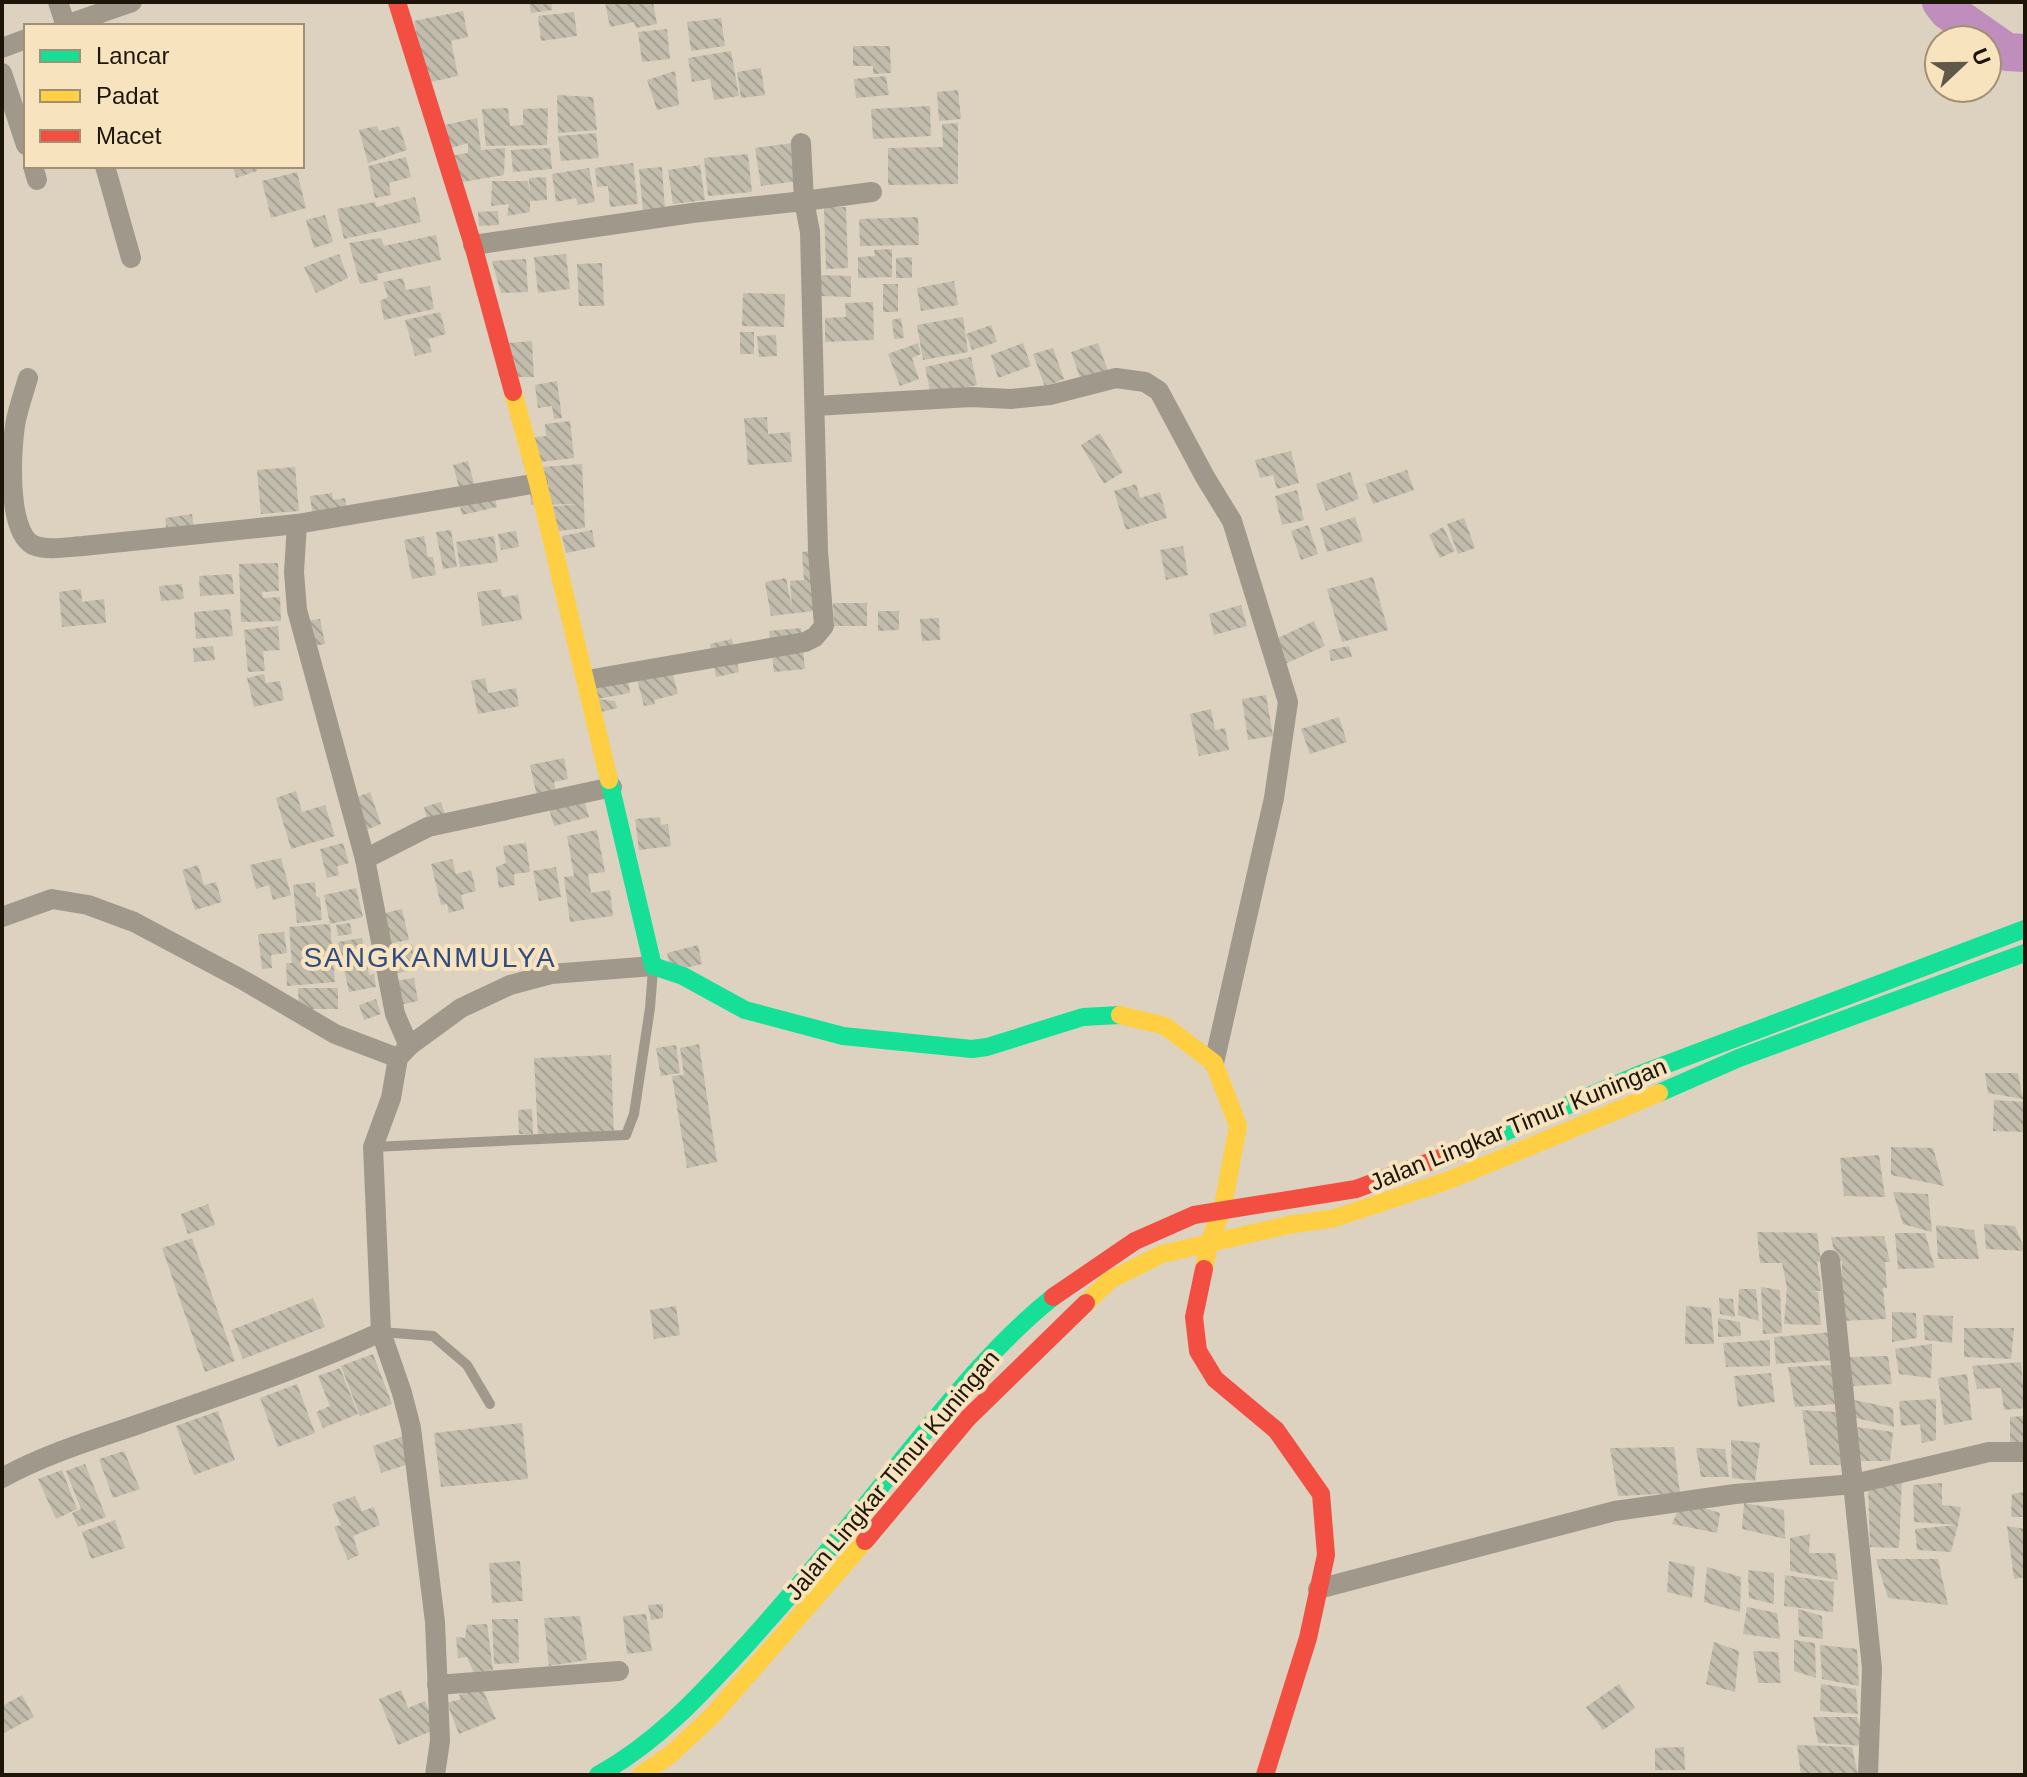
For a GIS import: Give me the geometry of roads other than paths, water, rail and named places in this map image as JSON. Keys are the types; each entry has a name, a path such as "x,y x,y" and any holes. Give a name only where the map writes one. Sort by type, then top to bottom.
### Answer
{"main road":[{"path":"397,2 473,245 538,483 653,966 683,976 745,1010 843,1036 972,1049 1083,1017 1123,1015 1165,1026 1214,1063 1238,1126 1222,1211 1209,1242 1194,1317 1198,1351 1215,1379 1276,1430 1321,1494 1326,1555 1308,1638 1265,1775"},
{"name":"Jalan Lingkar Timur Kuningan","path":"598,1775 624,1762 691,1706 797,1588 978,1368 1052,1299 1131,1242 1169,1223 1194,1215 1356,1189 1434,1162 1638,1075 2025,929"},
{"name":"Jalan Lingkar Timur Kuningan","path":"641,1775 670,1755 712,1716 816,1599 968,1418 1095,1291 1125,1271 1162,1254 1288,1225 1335,1218 1447,1181 1739,1058 2025,953"}],"street":[{"path":"58,2 64,24"},
{"path":"71,24 132,2"},
{"path":"2,48 24,40"},
{"path":"2,73 24,139"},
{"path":"587,680 805,642 815,637 824,626 818,551 810,232 804,201 801,143"},
{"path":"106,168 131,258"},
{"path":"473,245 692,213 872,192"},
{"path":"28,378 16,421 11,472 13,503 25,537 34,545 51,548 297,524 538,483"},
{"path":"815,406 971,397 1011,399 1050,395 1116,378 1145,382 1159,391 1232,521 1288,702 1274,798 1214,1063"},
{"path":"297,524 294,572 297,610 365,859 403,1052 391,1098 373,1147 381,1332 411,1428 435,1622 440,1741 435,1775"},
{"path":"365,859 428,827 612,787"},
{"path":"2,917 52,899 88,905 134,922 335,1034 403,1052"},
{"path":"403,1052 461,1008 510,985 551,974 653,966"},
{"path":"1830,1260 1872,1668 1868,1775"},
{"path":"2,1478 88,1441 318,1361 381,1332"},
{"path":"1318,1589 1615,1511 1735,1494 1854,1484 1989,1452 2025,1452"},
{"path":"437,1685 619,1671"}],"lane":[{"path":"373,1147 626,1135 634,1114 653,966"},
{"path":"381,1332 433,1336 467,1365 490,1404"}],"waterway":[{"path":"1941,2 1948,11 2007,52 2025,53"}],"district":[{"name":"SANGKANMULYA","path":"430,957"}]}
